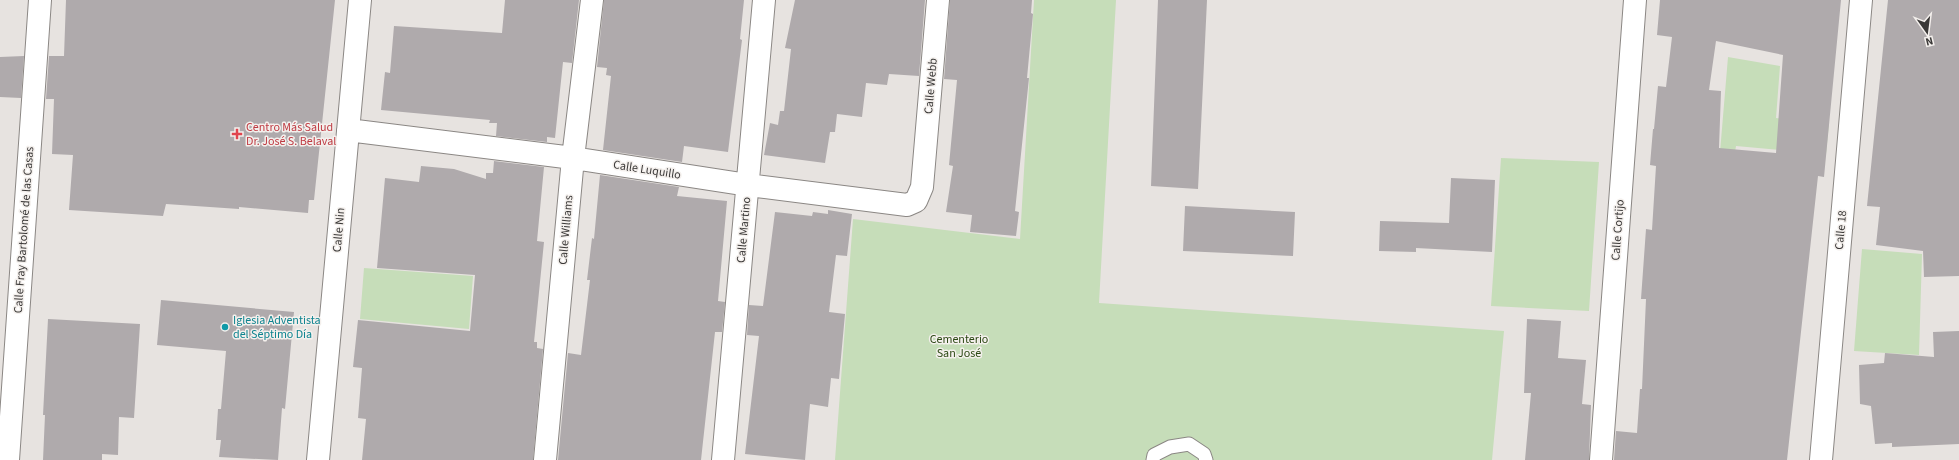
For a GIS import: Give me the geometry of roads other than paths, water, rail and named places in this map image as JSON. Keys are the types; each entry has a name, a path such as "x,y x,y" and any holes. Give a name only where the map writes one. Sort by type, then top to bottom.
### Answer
{"street":[{"name":"Calle Fray Bartolomé de las Casas","path":"8,460 40,0"},
{"name":"Calle Nin","path":"318,460 360,0"},
{"name":"Calle Williams","path":"545,460 573,158 592,0"},
{"name":"Calle Martino","path":"723,460 764,0"},
{"name":"Calle Webb","path":"923,173 938,0"},
{"name":"Calle Cortijo","path":"1601,460 1635,0"},
{"name":"Calle 18","path":"1821,460 1861,0"},
{"name":"Calle Luquillo","path":"348,130 573,158 748,185 907,205 912,204 919,197 923,173"}],"lane":[{"path":"1153,460 1154,455 1170,447 1189,444 1204,454 1206,460"}],"place":[{"name":"Centro Más Salud Dr. José S. Belaval","path":"237,134"},
{"name":"Iglesia Adventista del Séptimo Día","path":"225,327"}],"park label":[{"name":"Cementerio San José","path":"959,346"}]}
